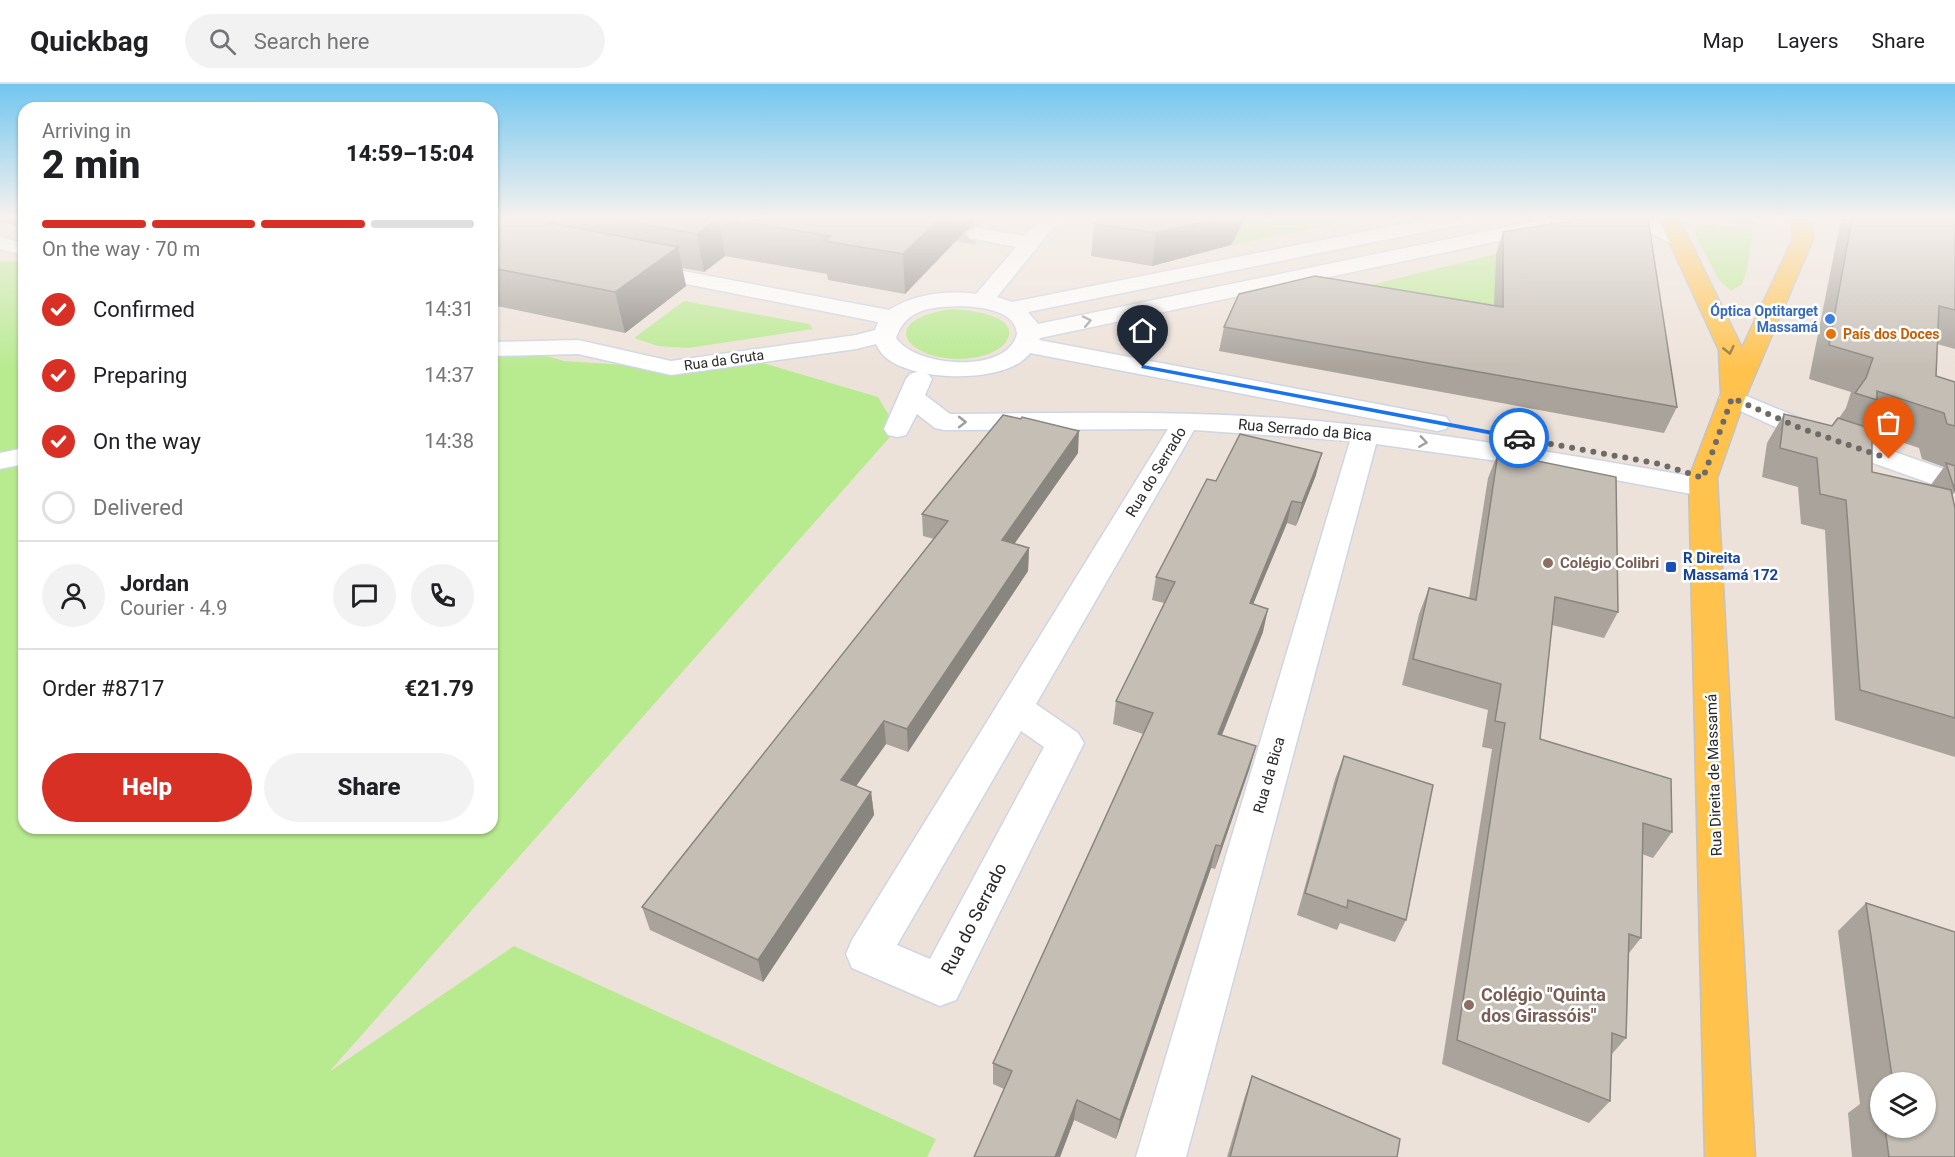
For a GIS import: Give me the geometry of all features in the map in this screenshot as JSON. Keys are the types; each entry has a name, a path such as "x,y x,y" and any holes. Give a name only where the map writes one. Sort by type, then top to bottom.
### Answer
{"main road":[{"name":"Rua Direita de Massamá","path":"1693,269 1731,350 1732,398"},
{"name":"Rua Direita de Massamá","path":"1730,1157 1702,482 1732,398 1790,269"}],"street":[{"path":"636,269 889,326 887,344 895,353 925,366 949,370 974,369 997,364 1015,356 1028,339 1028,324 1010,309"},
{"path":"982,301 1008,269"},
{"path":"1010,309 1209,269"},
{"path":"1028,339 1347,269"},
{"name":"Rua da Gruta","path":"498,349 578,347 671,368 856,342 889,326 906,309 933,302 962,299 982,301 1010,309"},
{"path":"498,327 578,347"},
{"name":"Rua Serrado da Bica","path":"1028,339 1404,417 1660,464 1702,482"},
{"path":"897,429 925,366"},
{"path":"911,397 944,422 1183,427"},
{"path":"1732,398 1800,428 1955,483"},
{"path":"1363,444 1404,417"},
{"name":"Rua Serrado da Bica","path":"1183,427 1562,462 1702,482"},
{"name":"Rua do Serrado","path":"1015,708 1065,743 940,985 868,954 1015,708 1183,427"},
{"name":"Rua da Bica","path":"1161,1157 1363,444"},
{"path":"0,461 18,457"}],"green space":[{"path":"0,269 18,269 18,834 498,834 498,342 564,361 671,368 753,360 878,397 897,429 329,1072 514,946 936,1139 927,1157 0,1157"},
{"path":"1435,269 1496,269 1494,331 1310,300"},
{"path":"1713,269 1747,269 1742,284 1731,291 1719,280"},
{"path":"684,301 809,324 813,329 688,348 658,346 634,338"},
{"path":"953,309 980,313 1000,320 1007,326 1009,333 1006,342 997,350 985,355 955,359 935,356 919,350 909,342 906,332 912,323 927,315"}],"building":[{"path":"498,269 498,269 647,269 615,292"},
{"path":"1503,269 1656,269 1677,407 1224,327 1239,294 1315,276 1503,307"},
{"path":"1843,269 1955,269 1955,310 1939,306 1936,376 1955,382 1955,426 1947,424 1944,413 1877,391 1877,400 1855,393 1866,378 1873,358 1829,345"},
{"path":"1784,414 1832,426 1838,418 1872,429 1872,472 1951,490 1955,508 1955,718 1860,690 1846,500 1820,494 1817,458 1780,448"},
{"path":"1003,415 1021,419 1022,417 1079,431 1002,540 1029,548 907,729 884,721 841,780 871,792 758,960 642,907 948,521 922,514"},
{"path":"1240,434 1322,453 1302,503 1292,501 1250,603 1268,609 1218,734 1256,746 1221,846 1216,845 1120,1120 1077,1100 1055,1157 974,1157 1012,1071 993,1063 1153,713 1116,701 1175,582 1156,577 1207,479 1216,481"},
{"path":"1498,453 1616,477 1618,612 1555,597 1540,739 1671,779 1672,832 1643,823 1641,938 1629,934 1626,1038 1612,1033 1610,1101 1457,1040 1505,723 1495,721 1501,684 1413,659 1429,588 1476,600"},
{"path":"1946,463 1955,466 1955,491"},
{"path":"1344,756 1433,785 1406,920 1348,900 1347,908 1305,893"},
{"path":"1866,903 1955,932 1955,1157 1889,1157 1886,1138 1936,1138 1936,1072 1891,1072"},
{"path":"1252,1076 1400,1139 1397,1157 1230,1157"}],"way so far":[{"path":"1519,438 1660,464 1703,478 1732,398 1800,428 1889,459"}],"place":[{"name":"Óptica Optitarget Massamá","path":"1830,319"},
{"name":"País dos Doces","path":"1831,334"},
{"name":"Colégio Colibri","path":"1548,563"},
{"name":"R Direita Massamá 172","path":"1671,567"},
{"name":"Colégio \"Quinta dos Girassóis\"","path":"1469,1005"}],"route":[{"path":"1143,367 1519,438"}]}
